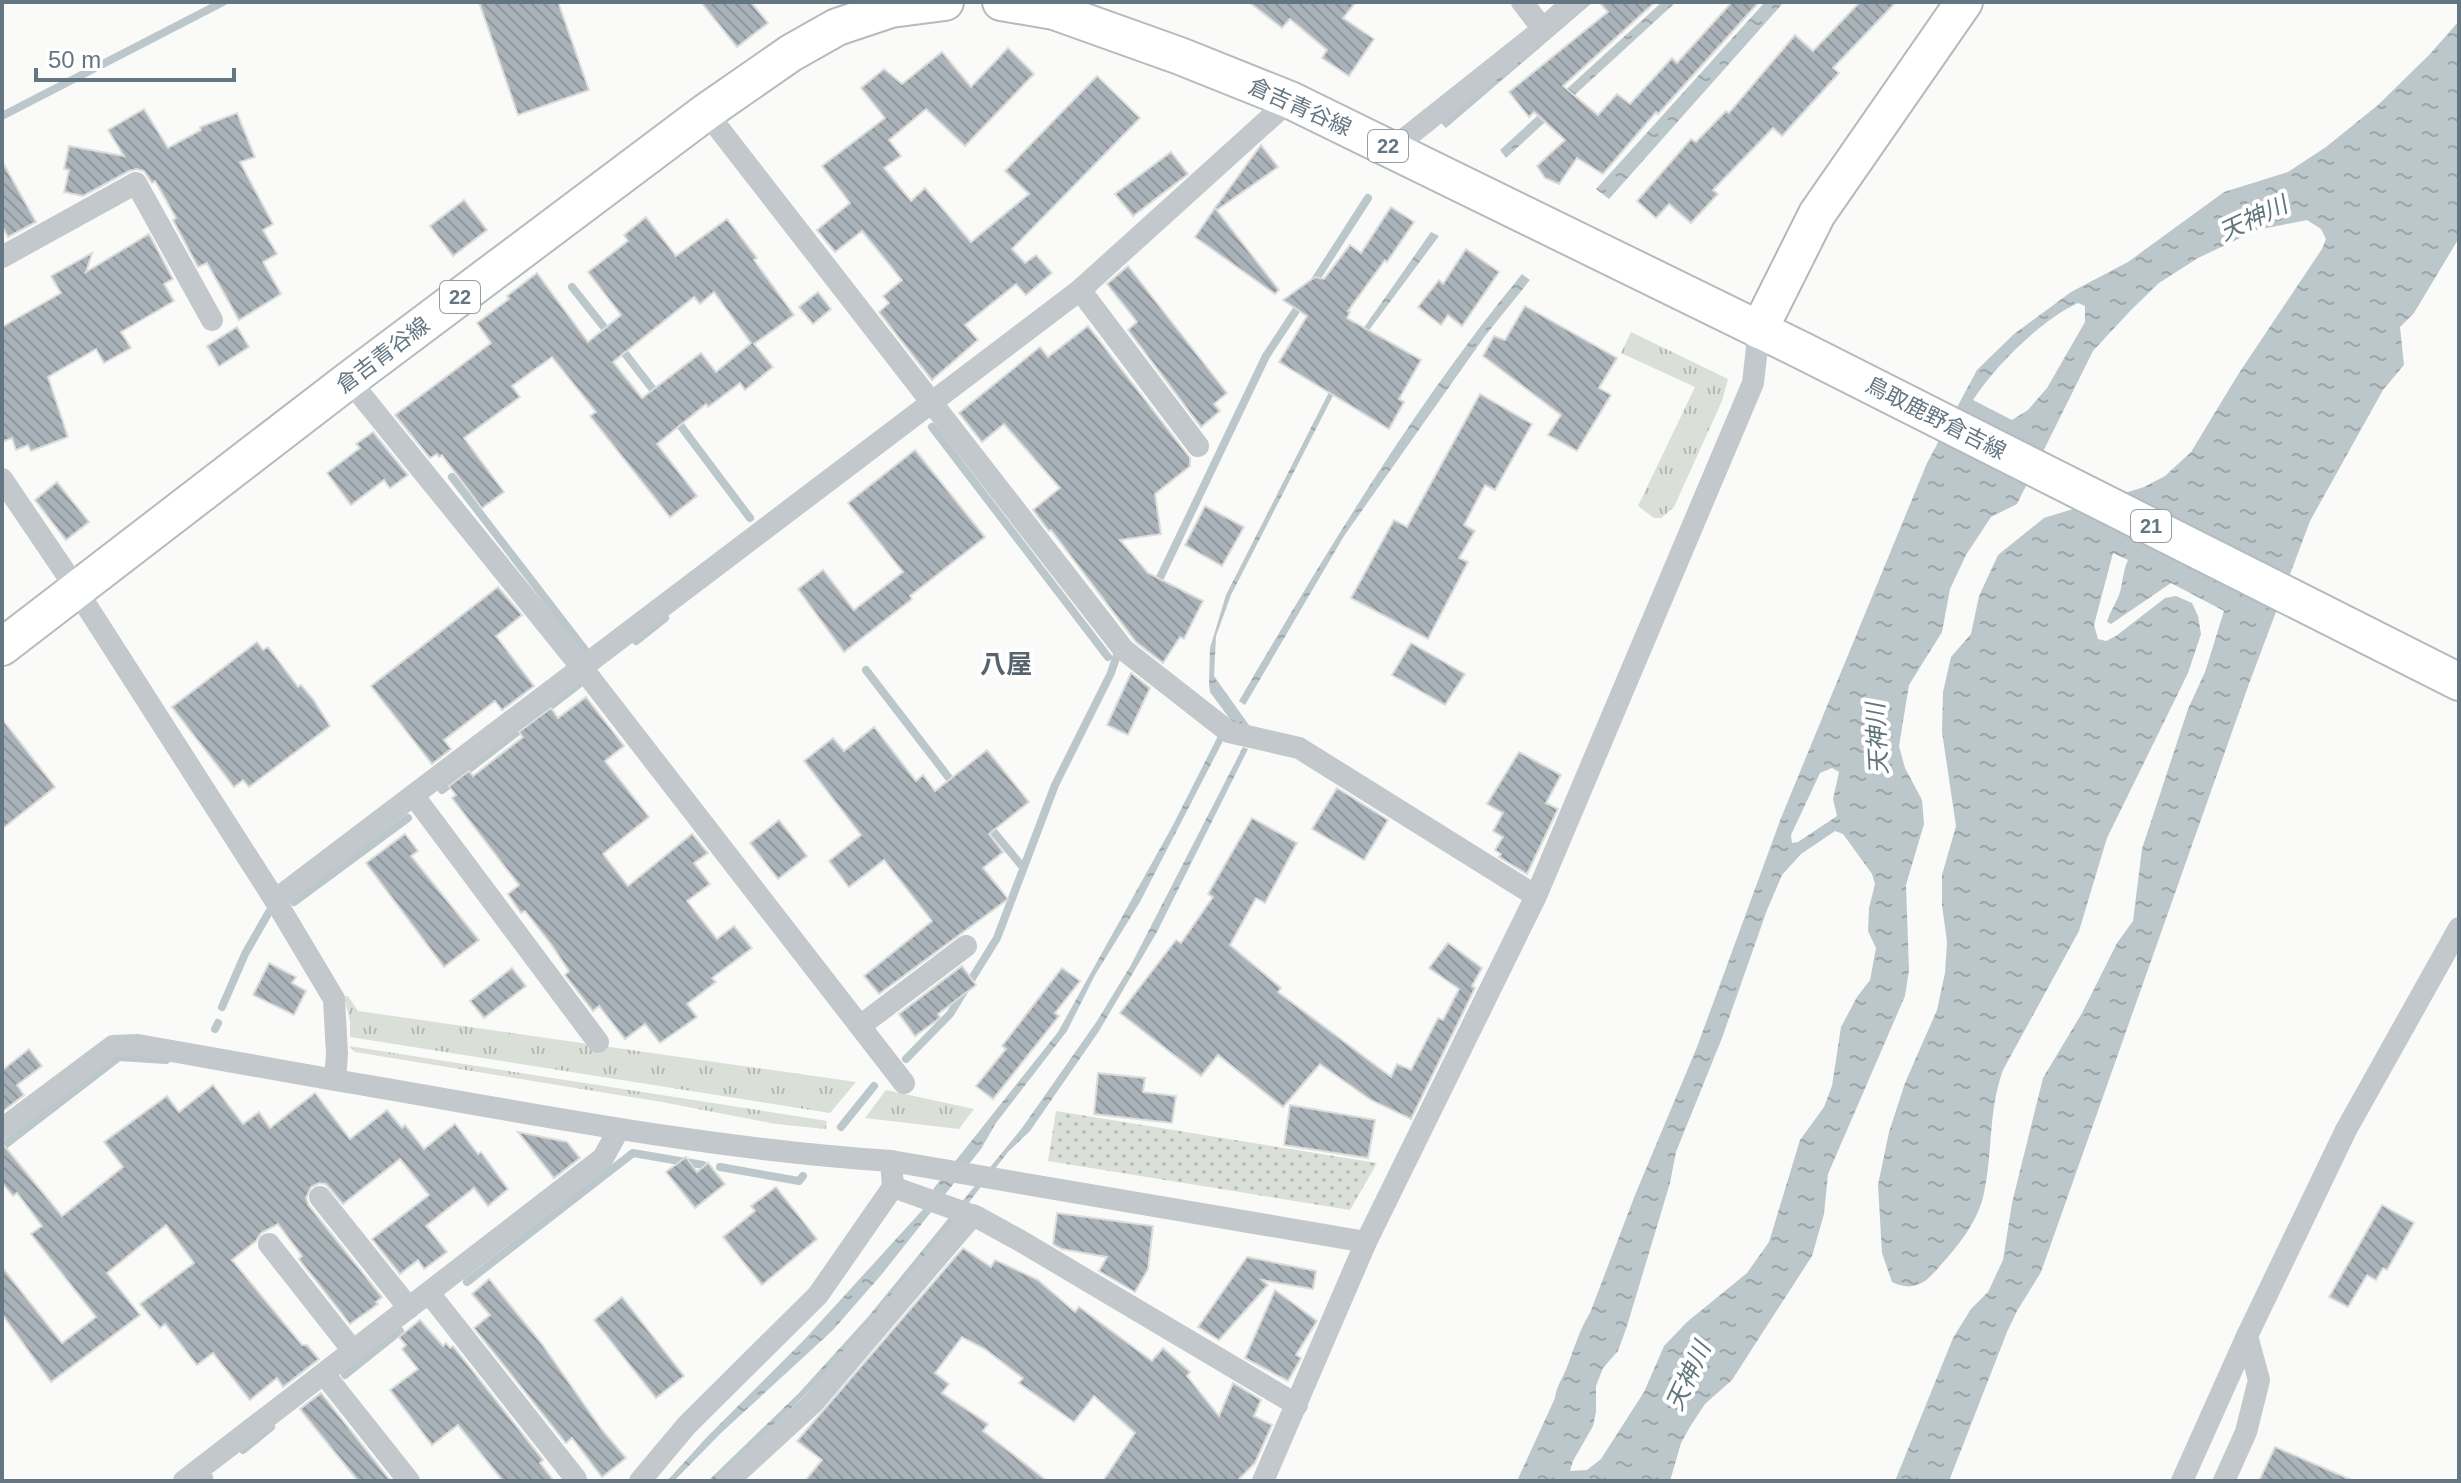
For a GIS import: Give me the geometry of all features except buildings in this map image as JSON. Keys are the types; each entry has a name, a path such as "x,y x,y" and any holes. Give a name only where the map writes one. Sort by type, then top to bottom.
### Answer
{"main road":[{"name":"倉吉青谷線","path":"2,647 349,380 706,112 791,53 837,27 891,9 945,2"},
{"name":"倉吉青谷線","path":"1001,2 1054,11 1290,100 1759,330"},
{"path":"1759,330 1817,214 1964,2"},
{"name":"鳥取鹿野倉吉線","path":"1759,330 2459,682"}],"street":[{"path":"1522,2 1543,29"},
{"path":"1393,148 1573,2"},
{"path":"275,900 1080,290 1290,100"},
{"path":"706,112 1124,650 1229,732 1299,748 1536,896"},
{"path":"2,257 136,183 212,320"},
{"path":"1080,290 1198,446"},
{"path":"1263,1481 1366,1242 1536,896 1753,383 1759,330"},
{"path":"349,380 583,669 904,1083"},
{"path":"2,479 275,900 334,999 335,1080"},
{"path":"414,796 598,1042"},
{"path":"2182,1481 2247,1336 2346,1130 2459,928"},
{"path":"860,1026 966,946"},
{"path":"2,1129 113,1046 138,1045 619,1129 810,1156 891,1161 1366,1242"},
{"path":"184,1481 603,1158 619,1129"},
{"path":"640,1481 687,1425 818,1295 893,1187 891,1161"},
{"path":"893,1187 973,1215 1297,1405"},
{"path":"320,1197 409,1308"},
{"path":"728,1481 813,1403 973,1215"},
{"path":"269,1244 354,1352"},
{"path":"429,1293 576,1479"},
{"path":"2224,1481 2246,1432 2259,1380 2247,1336"},
{"path":"324,1374 409,1481"}],"green space":[{"path":"1631,332 1728,379 1722,401 1674,507 1661,518 1654,518 1638,506 1695,387 1621,353"},
{"path":"344,996 348,996 358,1011 856,1082 830,1113 350,1037"},
{"path":"349,1046 827,1121 826,1129 776,1124 662,1102 355,1052"},
{"path":"886,1090 974,1109 959,1129 865,1118"},
{"path":"1056,1111 1377,1163 1350,1210 1048,1161"}],"water":[{"path":"1586,2 1593,2 1446,128 1441,123 1543,41"},
{"path":"1662,2 1676,2 1506,158 1500,150"},
{"path":"1765,2 1784,2 1609,199 1596,189"},
{"name":"天神川","path":"2459,21 2459,238 2414,313 2400,327 2404,365 2383,390 2310,521 2250,681 2041,1272 2007,1332 1949,1481 1895,1481 1953,1338 1971,1309 1988,1292 2003,1260 2012,1203 2043,1078 2082,1013 2117,943 2133,921 2142,849 2224,611 2171,583 2111,624 2107,622 2120,592 2128,560 2113,553 2094,625 2098,639 2106,641 2116,636 2165,598 2176,596 2192,603 2201,634 2188,673 2107,838 2079,931 2003,1070 1995,1101 1987,1178 1977,1214 1960,1242 1934,1273 1918,1285 1906,1286 1892,1282 1882,1253 1878,1185 1889,1132 1905,1083 1937,1010 1945,973 1947,942 1942,875 1956,826 1942,732 1943,692 1951,657 1971,634 1979,596 1998,555 2044,518 2144,487 2165,476 2191,452 2239,373 2322,249 2326,239 2321,229 2307,220 2257,230 2198,258 2159,283 2131,310 2093,351 2017,504 1991,517 1966,555 1950,589 1942,632 1909,685 1899,746 1905,768 1922,800 1924,824 1906,885 1909,970 1905,996 1828,1174 1824,1214 1812,1256 1732,1380 1705,1404 1691,1425 1681,1443 1670,1481 1517,1481 1590,1313 1697,1047 1781,818 1927,463 1977,370 2014,334 2071,292 2128,262 2224,192 2288,172 2326,147 2378,105","holes":["2078,303 2085,306 2085,322 2047,388 2028,410 2012,420 1973,400 2020,345 2049,321","1832,768 1839,772 1833,799 1837,816 1792,843 1791,835 1820,773","1835,831 1843,834 1872,874 1875,884 1869,908 1868,931 1876,948 1870,980 1841,1027 1832,1086 1824,1107 1800,1140 1769,1242 1747,1273 1687,1322 1664,1346 1644,1392 1601,1459 1587,1470 1570,1471 1593,1426 1596,1386 1603,1368 1618,1351 1627,1326 1670,1183 1676,1152 1722,1038 1767,910 1782,875 1801,854"]},
{"path":"1431,232 1439,236 1361,341 1231,595 1216,636 1214,676 1251,728 1238,730 1210,692 1209,684 1210,648 1226,595 1356,339"},
{"path":"1522,274 1530,280 1485,336 1344,536 1245,705 1239,701 1372,482 1444,376"},
{"path":"1218,736 1224,739 1140,902 1095,975 1067,1031 996,1123 981,1149 882,1274 833,1330 721,1433 674,1481 667,1481 803,1341 927,1205 934,1188 1058,1032 1173,825"},
{"path":"1243,747 1248,749 1157,932 1099,1031 1030,1131 1008,1152 921,1264 859,1337 804,1396 715,1481 708,1481 798,1394 868,1317 1022,1128 1097,1021 1131,965"}],"waterway":[{"path":"2,116 223,2"},
{"path":"1312,285 1368,198"},
{"path":"572,287 611,336"},
{"path":"1156,586 1266,356 1301,303"},
{"path":"620,347 658,396"},
{"path":"674,417 750,518"},
{"path":"932,427 1108,657"},
{"path":"452,477 585,650"},
{"path":"636,641 665,618"},
{"path":"906,1059 950,1014 997,938 1055,785 1117,655"},
{"path":"866,670 956,787"},
{"path":"442,790 579,684"},
{"path":"294,902 408,818"},
{"path":"988,825 1021,865"},
{"path":"222,1007 245,954 269,912"},
{"path":"215,1029 218,1023"},
{"path":"2,1147 119,1057 166,1060"},
{"path":"841,1127 874,1086"},
{"path":"467,1282 633,1153 703,1165"},
{"path":"720,1167 799,1181 803,1176"},
{"path":"345,1375 400,1331"},
{"path":"243,1450 271,1427"},
{"path":"203,1481 209,1477"}],"district":[{"name":"八屋","path":"1006,664"}]}
